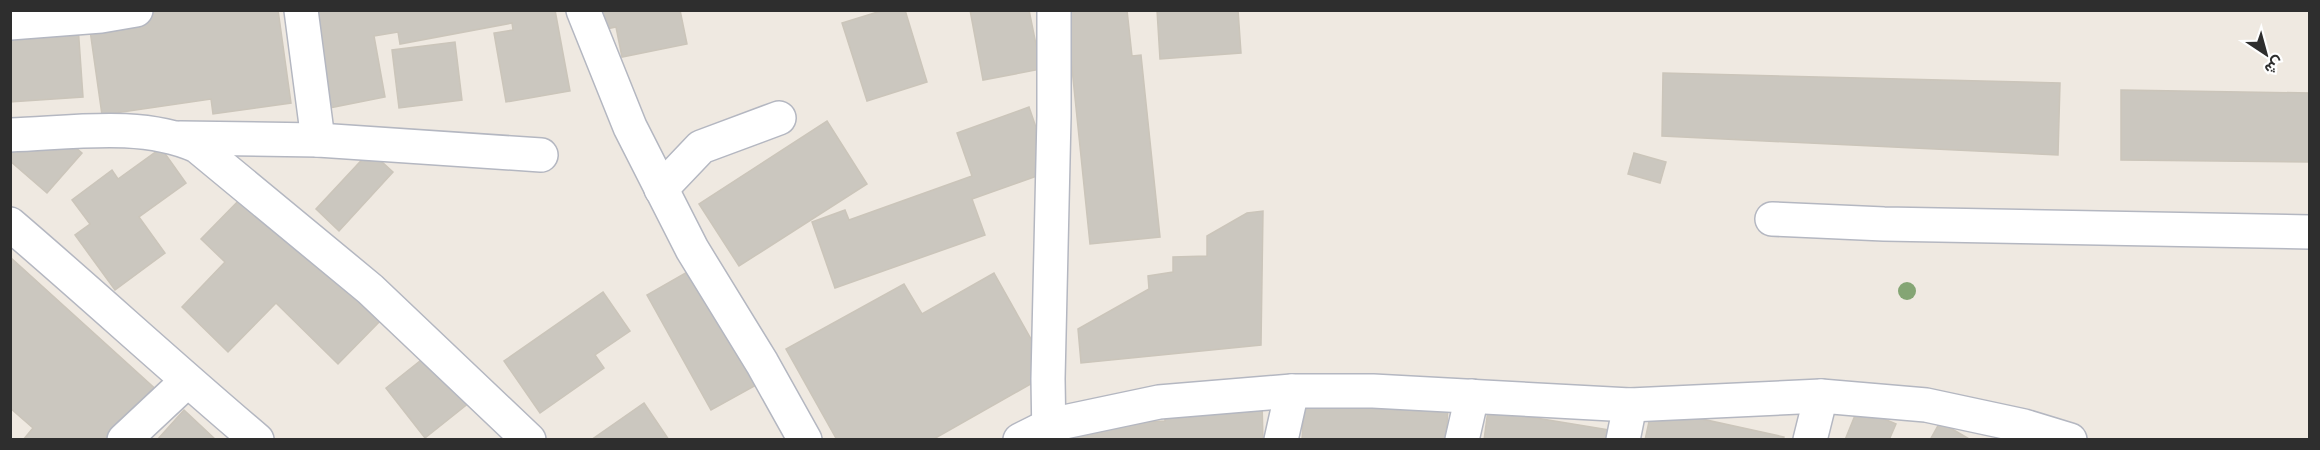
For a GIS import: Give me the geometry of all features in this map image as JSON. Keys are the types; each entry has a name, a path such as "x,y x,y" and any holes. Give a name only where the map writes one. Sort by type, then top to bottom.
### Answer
{"street":[{"path":"10,23 136,10"},
{"path":"301,10 318,140"},
{"path":"583,10 630,127 661,189 692,249 762,363 805,440"},
{"path":"1050,432 1048,379 1054,10"},
{"path":"661,189 701,147 779,118"},
{"path":"10,135 136,130 178,138 318,140 541,155"},
{"path":"178,138 197,147 370,289 529,440"},
{"path":"1772,219 1930,225 2310,232"},
{"path":"10,224 257,440"},
{"path":"124,440 187,381"},
{"path":"1281,440 1292,391"},
{"path":"1020,440 1158,402 1292,391 1373,391 1630,405 1821,396 1926,405 2021,433 2070,440"},
{"path":"1462,440 1472,396"},
{"path":"1810,440 1821,396"},
{"path":"1623,440 1630,405"}],"building":[{"path":"123,10 278,10 291,103 213,114 211,99 102,115 88,16"},
{"path":"311,10 555,10 570,91 506,102 494,33 513,30 512,23 400,44 398,32 374,36 385,97 329,108"},
{"path":"578,10 680,10 687,44 622,57 616,27 583,34"},
{"path":"884,10 905,10 927,82 867,101 842,23"},
{"path":"970,10 1029,10 1041,69 983,80"},
{"path":"1066,10 1127,10 1132,56 1141,55 1160,237 1090,244"},
{"path":"1157,10 1238,10 1241,53 1160,59"},
{"path":"77,11 83,97 10,102 10,15"},
{"path":"455,42 462,100 399,108 392,50"},
{"path":"1663,73 2060,83 2058,155 1662,136"},
{"path":"2121,90 2310,93 2310,162 2121,160"},
{"path":"1029,107 1051,171 972,199 985,235 835,288 812,222 845,210 849,220 972,176 957,133"},
{"path":"40,117 82,153 47,193 10,161 10,151"},
{"path":"827,121 867,184 739,266 699,204"},
{"path":"161,148 186,183 139,217 165,253 115,290 75,235 90,224 72,200 112,170 118,179"},
{"path":"370,151 393,172 339,231 316,209"},
{"path":"1634,153 1666,162 1660,183 1628,174"},
{"path":"246,193 384,317 338,364 276,303 228,352 182,307 225,262 201,239"},
{"path":"1263,211 1261,345 1081,363 1078,329 1149,289 1148,276 1173,272 1173,257 1207,256 1207,236 1247,213"},
{"path":"10,257 160,393 117,440 23,440 33,428 10,408"},
{"path":"703,263 767,379 711,410 647,295"},
{"path":"994,273 1050,373 932,440 837,440 786,349 904,284 922,314"},
{"path":"603,292 630,331 595,355 604,368 540,413 504,361"},
{"path":"435,349 474,399 425,438 386,388"},
{"path":"1262,402 1263,440 1050,440 1050,424 1165,421 1164,405"},
{"path":"1304,402 1448,407 1446,440 1302,440"},
{"path":"644,403 669,440 591,440"},
{"path":"1652,408 1784,437 1783,440 1645,440"},
{"path":"1858,408 1896,424 1889,440 1845,440"},
{"path":"184,410 216,440 157,440"},
{"path":"1488,410 1610,430 1608,440 1484,440"},
{"path":"1940,422 1971,440 1930,440"}]}
